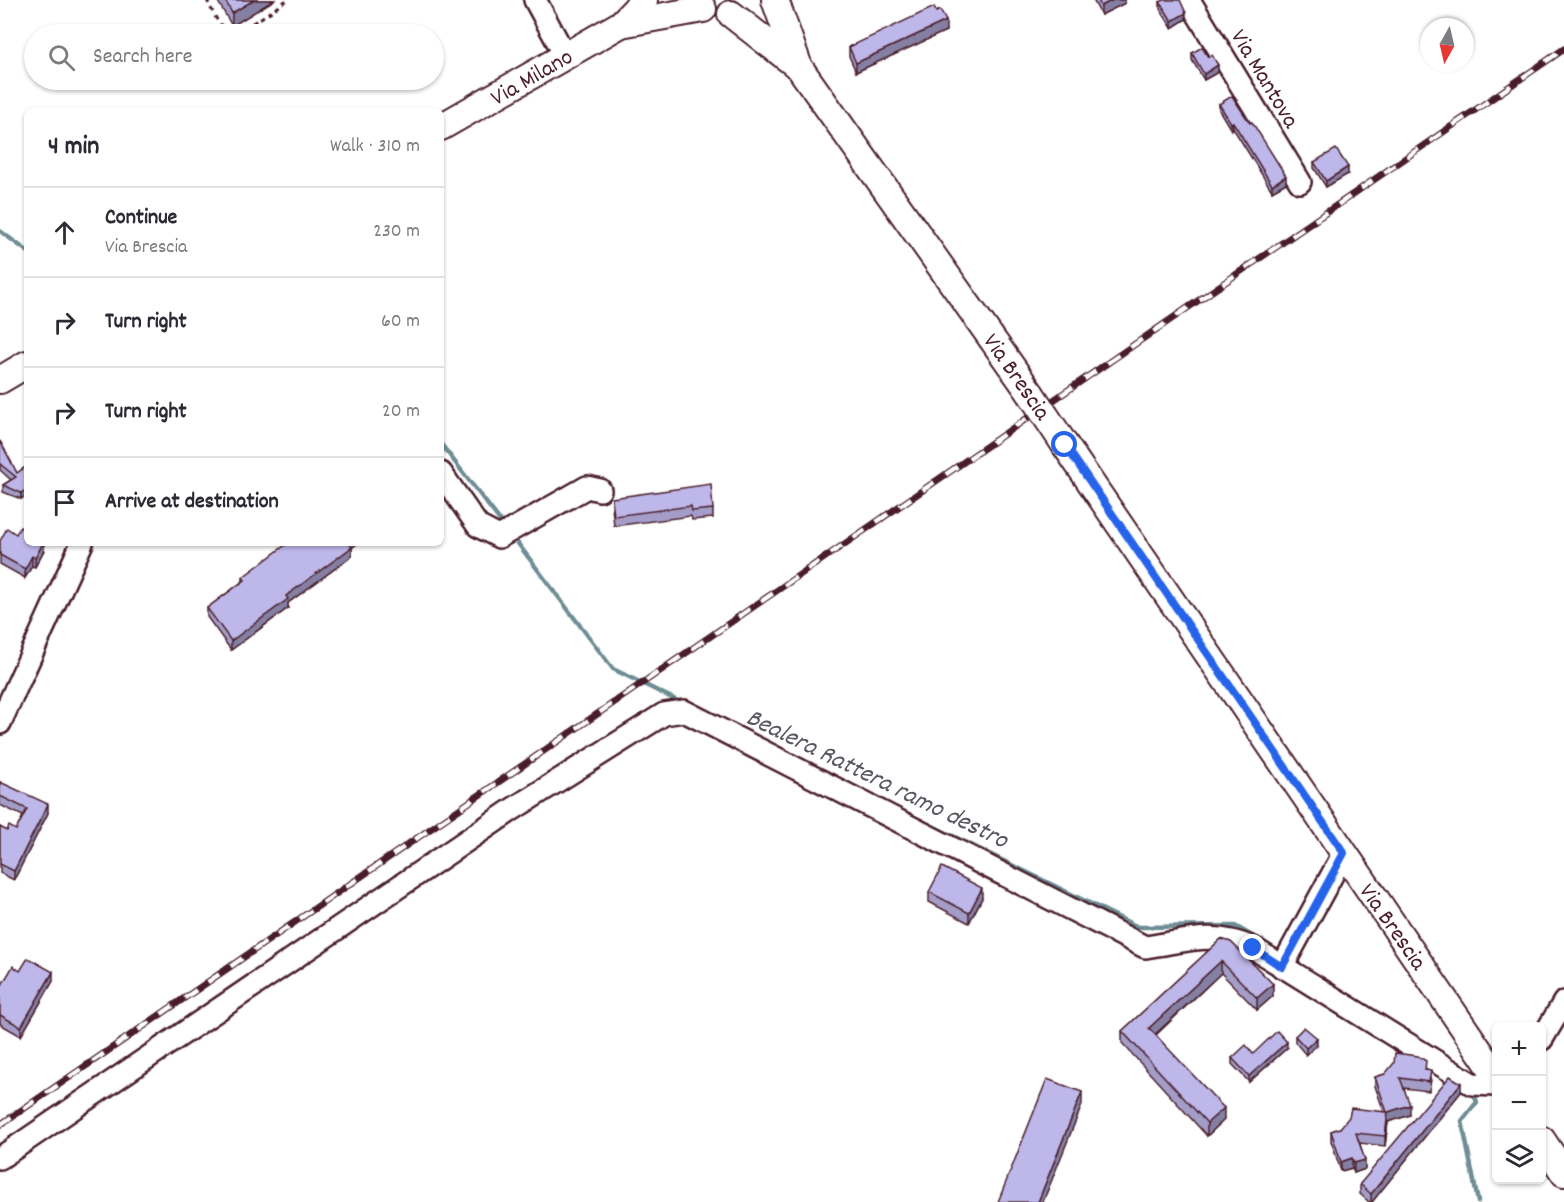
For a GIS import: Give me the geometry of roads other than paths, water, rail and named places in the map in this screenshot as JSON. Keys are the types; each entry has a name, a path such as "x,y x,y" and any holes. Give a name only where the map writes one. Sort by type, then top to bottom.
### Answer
{"main road":[{"name":"Via Milano","path":"444,125 621,24 644,0"},
{"path":"697,5 717,14 731,14 747,10 762,0"},
{"path":"775,0 799,67"},
{"name":"Via Milano","path":"621,24 697,5"},
{"path":"731,14 799,67"},
{"name":"Via Brescia","path":"799,67 1031,394 1492,1068"},
{"path":"0,380 24,366"},
{"path":"1546,1146 1564,1173"}],"street":[{"path":"535,0 566,57"},
{"name":"Via Mantova","path":"1189,0 1300,182"},
{"path":"444,477 478,526 499,537 587,487 600,490"},
{"path":"0,723 81,546"},
{"path":"0,1158 513,809 664,714 684,711 1145,947 1198,938 1229,938 1253,948 1468,1081 1492,1084"},
{"path":"1282,967 1344,853"},
{"path":"1546,1032 1564,1002"}],"waterway":[{"name":"Bealera Rattera ramo destro","path":"0,231 24,249"},
{"name":"Bealera Rattera ramo destro","path":"444,448 501,522"},
{"name":"Bealera Rattera ramo destro","path":"516,541 613,669 682,703"},
{"name":"Bealera Rattera ramo destro","path":"900,810 1138,927 1235,926 1259,940"},
{"name":"Bealera Rattera ramo destro","path":"1472,1089 1477,1102 1462,1121 1478,1202"}],"railway":[{"path":"0,1125 1564,49"}]}
